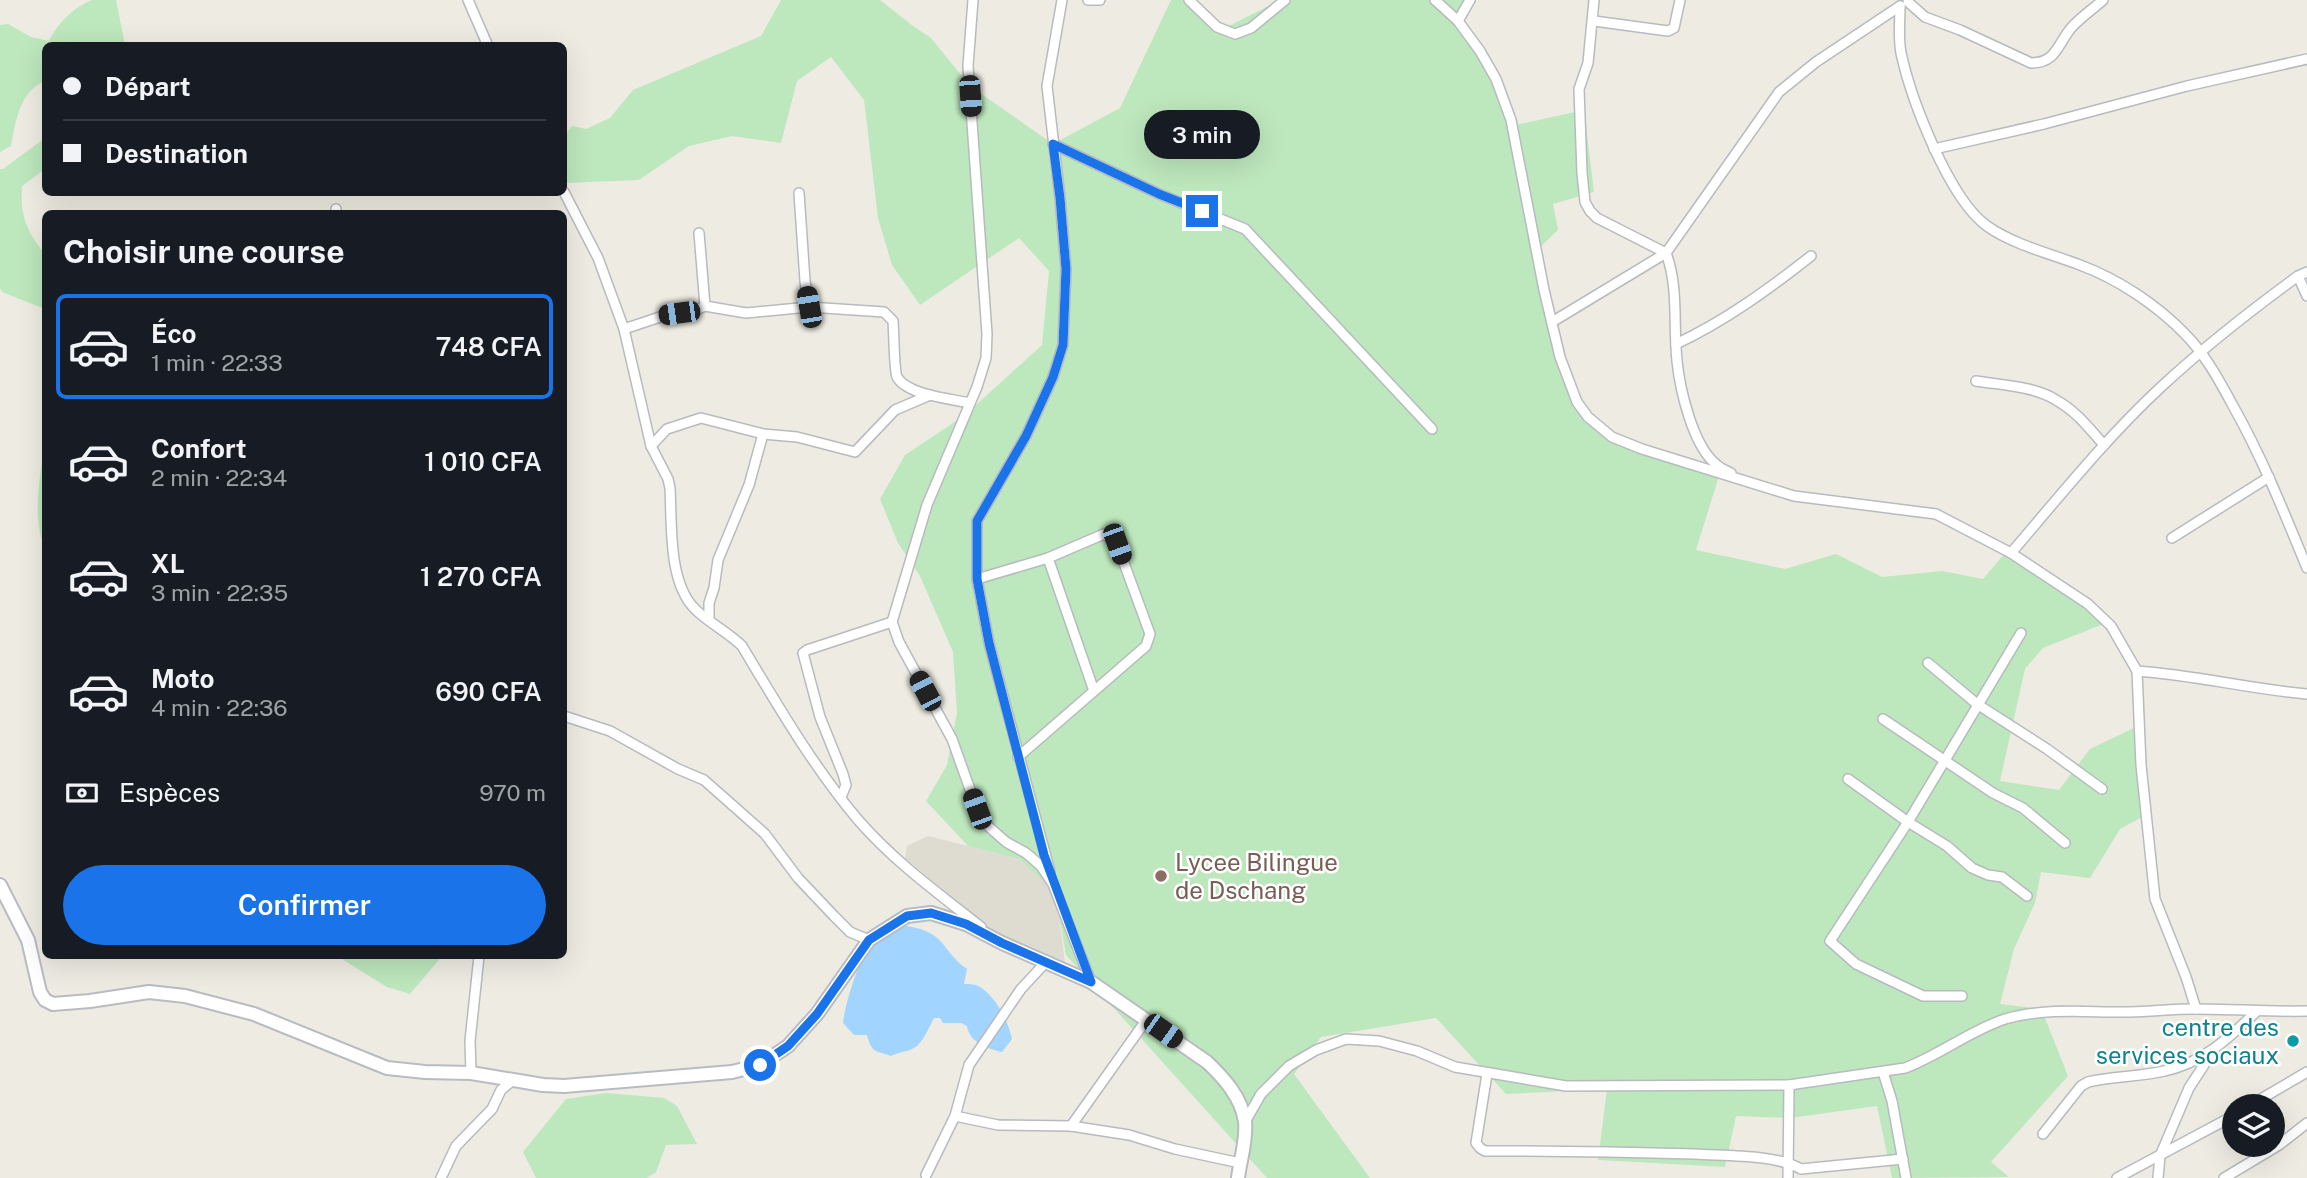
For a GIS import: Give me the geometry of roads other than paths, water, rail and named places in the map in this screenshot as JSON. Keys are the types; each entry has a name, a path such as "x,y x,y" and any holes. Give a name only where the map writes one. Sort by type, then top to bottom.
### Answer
{"street":[{"path":"468,0 486,42"},
{"path":"973,0 968,66 987,334 986,358 927,505 892,622 899,642 951,739 977,809 988,827 1034,859 1053,884"},
{"path":"1062,0 1047,86 1066,269 1063,345 1053,377 1026,436 977,521 977,579 989,643 1053,884 1091,982"},
{"path":"1088,0 1100,0"},
{"path":"1181,0 1190,0 1217,27 1235,34 1251,29 1285,0"},
{"path":"1435,0 1458,21 1496,79 1511,120 1560,356 1577,402 1588,417 1612,437 1642,449 1794,496 1936,514 2011,553 2088,604 2110,626 2137,671 2141,765 2155,899 2196,1009"},
{"path":"1458,21 1470,0"},
{"path":"1594,0 1588,63 1579,89 1582,173 1586,202 1597,218 1666,253"},
{"path":"1594,21 1668,31 1674,28 1680,0"},
{"path":"1903,2 1925,16 2031,63 2043,63 2053,55 2072,27 2103,0"},
{"path":"1552,323 1666,253 1779,92 1816,62 1903,2"},
{"path":"1903,2 1901,51 1914,100 1934,149 1969,209 1987,226 2042,251 2084,266 2119,284 2168,317 2187,336 2220,381 2269,477 2307,568"},
{"path":"1934,149 2032,127 2187,86 2307,60"},
{"path":"1053,144 1159,194 1245,229 1432,429"},
{"path":"799,193 809,307"},
{"path":"566,196 598,258 624,329 651,446 668,479 674,554 680,586 686,598 742,646 806,749 859,821 895,858 1002,943"},
{"path":"699,233 705,306"},
{"path":"1666,253 1675,292 1677,363 1687,409 1700,444 1716,464 1740,479"},
{"path":"1676,344 1724,318 1811,256"},
{"path":"2011,553 2104,445 2160,387 2234,323 2303,274 2307,296"},
{"path":"624,329 705,306 746,313 809,307 884,312 893,321 896,376 905,385 930,396 970,402"},
{"path":"1976,381 2028,390 2054,398 2081,418 2104,445"},
{"path":"651,446 667,429 701,418 763,434 797,437 855,452 895,410 930,396"},
{"path":"709,619 709,603 718,560 749,485 763,434"},
{"path":"2172,538 2269,477"},
{"path":"977,579 1048,558 1104,534 1117,544 1150,634 1146,646 1018,757"},
{"path":"1048,558 1094,691"},
{"path":"841,797 846,785 820,718 803,653 892,622"},
{"path":"1962,996 1923,996 1856,964 1830,941 1908,822 2021,633"},
{"path":"1927,663 1977,704 2047,749 2102,789"},
{"path":"2137,671 2183,674 2307,694"},
{"path":"567,717 610,731 678,769 704,780 765,834 798,878 850,932 869,940"},
{"path":"1883,719 1944,762 1993,793 2023,808 2065,843"},
{"path":"1847,779 1947,846 1972,868 1988,875 2002,877 2027,896"},
{"path":"0,885 28,940 40,992 45,1000 53,1004 149,992 185,996 254,1014 387,1068 471,1073 543,1085 576,1085 732,1072 760,1065 788,1046 817,1014 869,940 907,916 931,913 966,924 1091,982 1147,1019 1223,1076 1236,1097 1245,1122"},
{"path":"471,1073 470,1041 479,959"},
{"path":"926,1175 955,1116 969,1065 1021,989 1047,961"},
{"path":"1238,1178 1245,1122 1261,1094 1289,1066 1316,1050 1346,1040 1378,1041 1417,1051 1455,1067 1566,1086 1789,1085 1905,1068 1922,1062 1953,1042 2005,1019 2018,1017 2064,1011 2307,1011"},
{"path":"2043,1134 2081,1086 2088,1082 2167,1071 2199,1059 2231,1036 2256,1012"},
{"path":"1070,1126 1147,1019"},
{"path":"2158,1178 2160,1156 2189,1088 2216,1047"},
{"path":"1883,1072 1892,1101 1906,1178"},
{"path":"2269,1094 2307,1072"},
{"path":"1487,1074 1476,1143 1485,1150 1721,1156 1788,1162 1801,1169 1903,1159"},
{"path":"441,1178 456,1146 492,1109 501,1090 513,1080"},
{"path":"1788,1178 1789,1085"},
{"path":"955,1116 998,1125 1070,1126 1129,1135 1175,1149 1240,1163"},
{"path":"2117,1178 2222,1122"},
{"path":"2224,1178 2278,1145 2307,1123"},
{"path":"450,1178 451,1161"}],"water":[{"path":"907,926 937,938 967,969 964,984 978,986 997,1004 1012,1039 1002,1052 980,1044 971,1036 967,1026 961,1023 943,1023 940,1018 934,1018 917,1046 891,1056 875,1050 867,1035 854,1035 843,1023 853,982 869,945 886,931"}],"place":[{"name":"Lycee Bilingue de Dschang","path":"1161,876"},
{"name":"centre des services sociaux","path":"2293,1041"}]}
